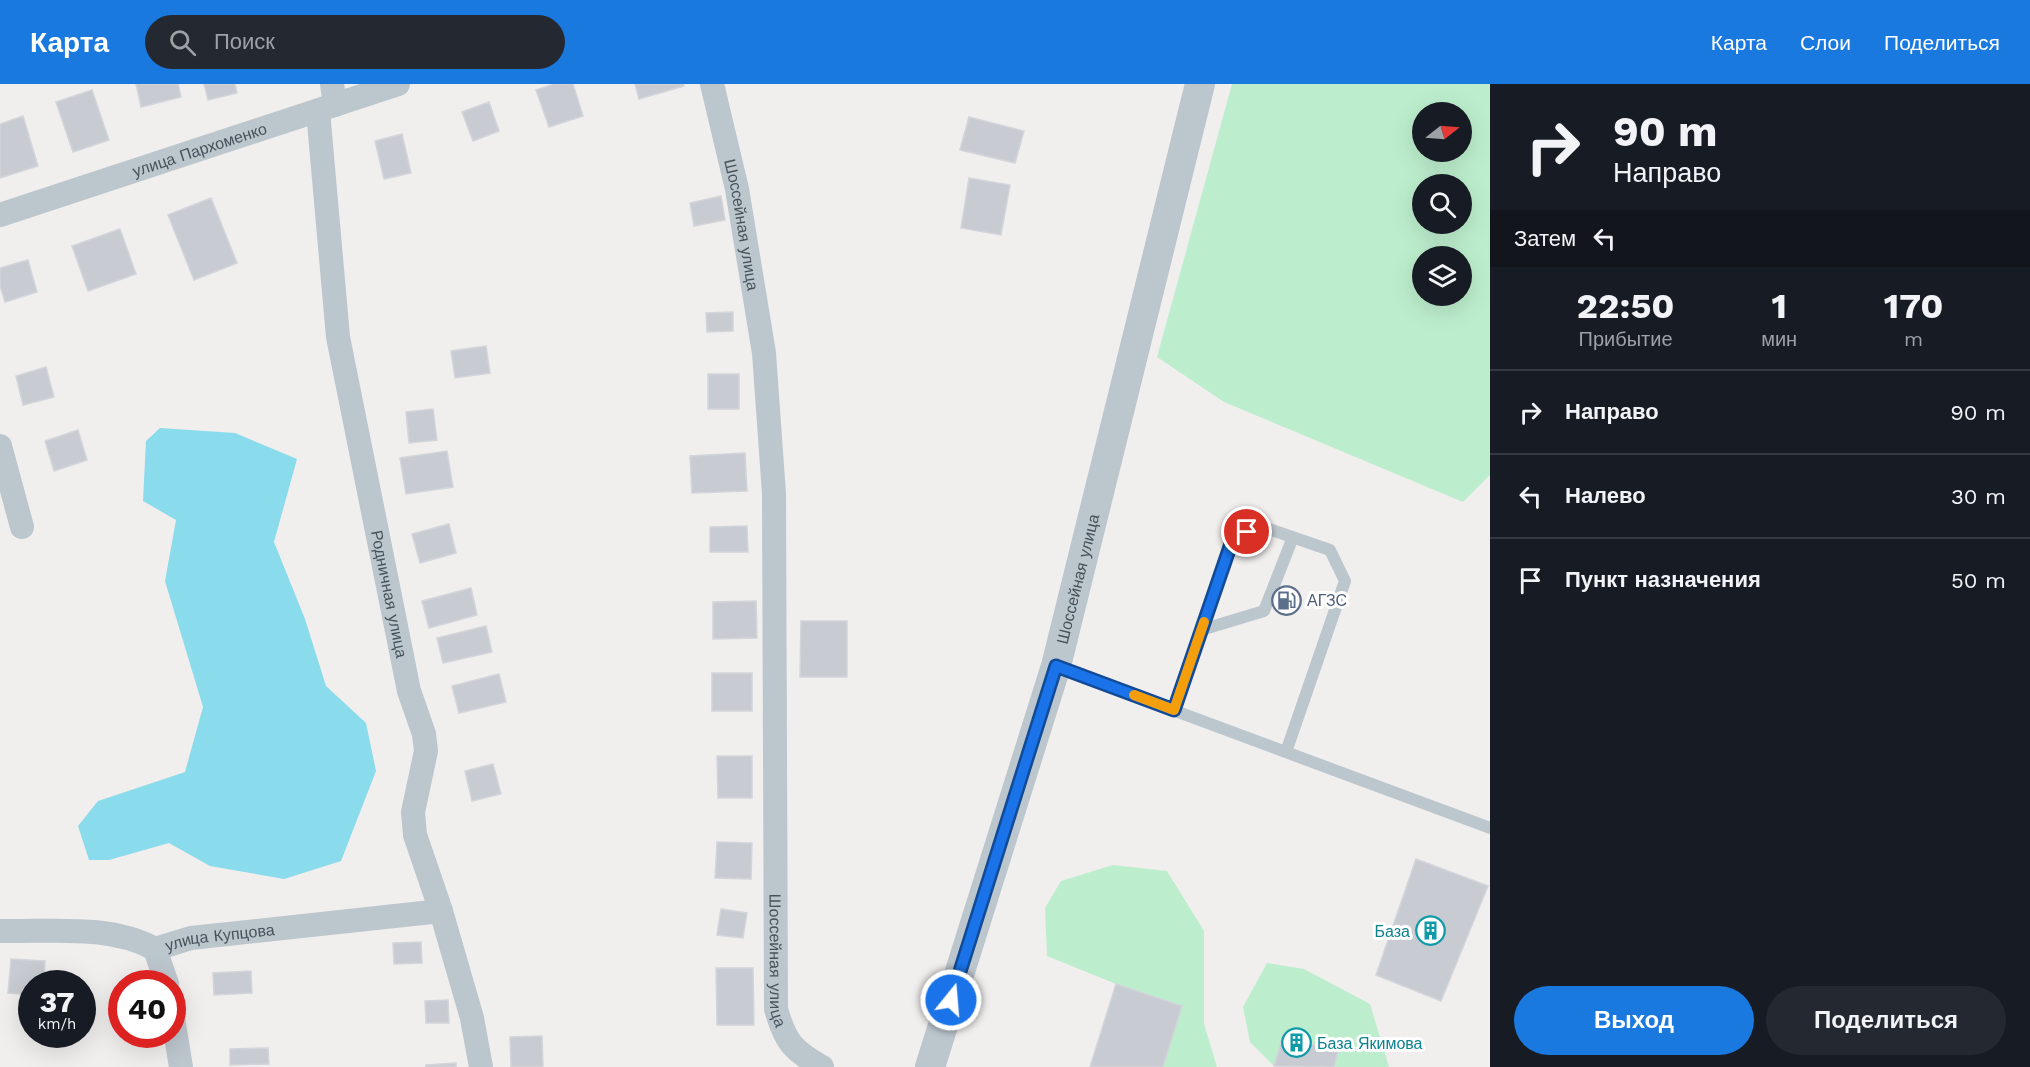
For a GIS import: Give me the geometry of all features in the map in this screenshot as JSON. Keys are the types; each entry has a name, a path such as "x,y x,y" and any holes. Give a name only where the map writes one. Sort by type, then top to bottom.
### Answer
{"street":[{"name":"улица Пархоменко","path":"0,215 329,100 398,84"},
{"name":"Шоссейная улица","path":"930,1067 1056,666 1200,84"},
{"name":"Шоссейная улица","path":"713,85 737,189 764,353 773,482 776,1009 783,1036 805,1057 822,1067"},
{"name":"Родничная улица","path":"329,100 338,337 410,691 424,734 426,751 413,812 415,835 441,911 472,1018 481,1067"},
{"path":"0,446 22,527"},
{"name":"улица Купцова","path":"0,931 109,933 136,938 155,949 191,938 441,911"},
{"path":"155,949 162,970"},
{"path":"178,1048 181,1067"}],"lane":[{"path":"1174,710 1233,538 1260,526 1330,550 1345,581 1286,752"},
{"path":"1202,630 1264,611 1293,537"},
{"path":"1056,666 1490,828"}],"green space":[{"path":"1232,84 1490,84 1490,475 1463,502 1224,402 1157,357"},
{"path":"1113,865 1167,871 1204,931 1204,1024 1217,1067 1163,1067 1182,1006 1116,984 1047,956 1045,908 1061,881"},
{"path":"1267,963 1304,969 1370,1004 1389,1067 1334,1067 1338,1052 1283,1035 1274,1066 1250,1042 1243,1007"}],"water":[{"path":"160,428 235,433 297,459 274,542 305,619 326,686 366,723 376,771 341,861 284,879 210,866 169,843 109,860 89,860 78,826 98,801 185,772 203,707 165,581 176,520 143,501 146,441"}],"building":[{"path":"136,84 178,84 181,97 141,107"},
{"path":"204,84 235,84 237,93 208,100"},
{"path":"554,84 573,84 583,116 549,127 536,90"},
{"path":"635,84 683,84 684,86 639,99"},
{"path":"92,90 109,140 73,152 56,102"},
{"path":"489,102 499,131 473,141 462,112"},
{"path":"23,116 38,166 0,178 0,124"},
{"path":"969,117 1024,131 1015,163 960,150"},
{"path":"402,134 411,173 384,179 375,141"},
{"path":"969,178 1010,185 1001,235 961,228"},
{"path":"721,196 725,220 694,226 690,203"},
{"path":"211,198 237,263 194,280 168,215"},
{"path":"120,229 136,274 88,291 72,246"},
{"path":"28,260 37,292 5,302 0,286 0,268"},
{"path":"733,312 733,331 707,332 706,313"},
{"path":"486,346 490,373 455,378 451,351"},
{"path":"46,367 54,397 23,405 16,376"},
{"path":"708,374 739,374 739,409 708,409"},
{"path":"433,409 437,440 409,443 406,412"},
{"path":"78,430 87,460 54,471 45,441"},
{"path":"447,451 453,487 406,494 400,458"},
{"path":"745,453 747,491 692,493 690,456"},
{"path":"449,524 456,553 420,563 412,534"},
{"path":"747,526 748,552 710,552 710,527"},
{"path":"471,588 477,615 429,628 422,601"},
{"path":"756,601 757,638 713,639 713,602"},
{"path":"801,621 847,621 847,677 800,677"},
{"path":"486,626 492,652 443,663 437,638"},
{"path":"712,673 752,673 752,711 712,711"},
{"path":"499,674 506,702 459,713 452,686"},
{"path":"717,756 752,756 752,798 718,798"},
{"path":"493,764 501,794 472,801 465,771"},
{"path":"717,842 752,843 751,879 715,878"},
{"name":"База","path":"1416,859 1488,886 1441,1001 1376,975"},
{"path":"721,909 747,913 743,938 717,935"},
{"path":"421,942 422,963 394,964 393,943"},
{"path":"11,959 45,961 45,970 18,970 18,994 8,993"},
{"path":"716,968 753,968 754,1025 717,1025"},
{"path":"251,971 252,993 214,995 213,973"},
{"path":"1116,984 1182,1006 1163,1067 1090,1067"},
{"path":"448,1000 449,1023 426,1023 425,1001"},
{"name":"База Якимова","path":"1283,1035 1338,1052 1334,1067 1274,1066"},
{"path":"542,1036 543,1067 511,1067 510,1037"},
{"path":"268,1048 269,1064 230,1065 230,1049"},
{"path":"456,1063 456,1067 426,1067 426,1065"}],"slow traffic":[{"path":"1134,695 1174,710 1204,622"}],"place":[{"name":"АГЗС","path":"1286,600"},
{"name":"База","path":"1431,931"},
{"name":"База Якимова","path":"1296,1043"}],"route":[{"path":"951,1000 1056,666 1174,710 1233,538 1247,532"}]}
